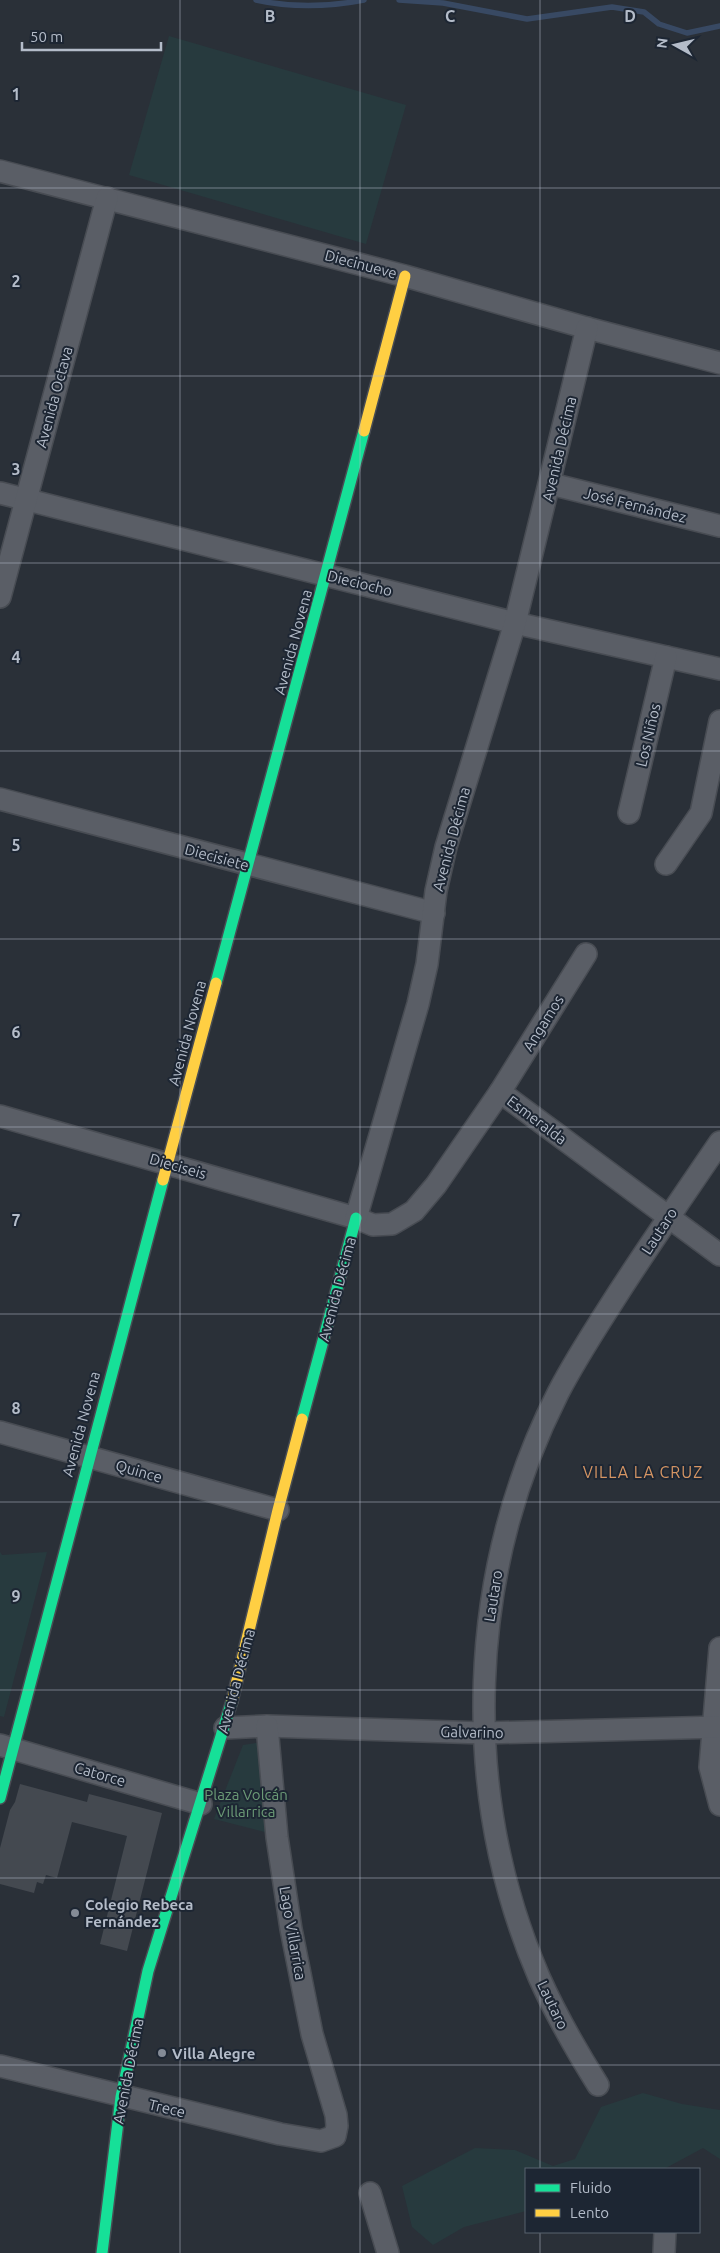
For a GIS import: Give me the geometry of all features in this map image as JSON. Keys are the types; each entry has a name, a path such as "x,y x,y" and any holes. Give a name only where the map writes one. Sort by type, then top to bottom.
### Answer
{"street":[{"name":"Diecinueve","path":"0,171 405,276 587,328 720,363"},
{"name":"Avenida Octava","path":"0,596 107,198"},
{"name":"Avenida Novena","path":"0,1798 7,1747 249,866 405,276"},
{"name":"Avenida Décima","path":"102,2253 121,2097 148,1971 225,1728 243,1661 278,1510 356,1218 418,1004 436,891 446,847 515,623 587,328"},
{"name":"José Fernández","path":"550,484 720,526"},
{"name":"Dieciocho","path":"0,493 515,623 720,669"},
{"name":"Los Niños","path":"629,813 666,656"},
{"path":"666,864 701,813 720,721"},
{"name":"Diecisiete","path":"0,799 249,866 434,913"},
{"name":"Angamos","path":"500,1092 586,954"},
{"name":"Esmeralda","path":"356,1218 373,1225 392,1224 414,1211 436,1185 500,1092 720,1255"},
{"name":"Dieciseis","path":"0,1116 356,1218"},
{"name":"Lautaro","path":"598,2085 576,2050 542,1984 511,1898 493,1817 484,1733 484,1689 491,1601 499,1558 523,1474 547,1417 579,1355 668,1217 720,1142"},
{"name":"Quince","path":"0,1432 278,1510"},
{"path":"720,1648 716,1727 710,1767 720,1805"},
{"name":"Galvarino","path":"225,1728 268,1726 484,1733 716,1727"},
{"name":"Lago Villarrica","path":"268,1726 277,1837 291,1929 312,2034 336,2115 338,2126 334,2136"},
{"name":"Catorce","path":"7,1747 201,1804"},
{"name":"Trece","path":"0,2066 121,2097 280,2134 321,2141 334,2136"},
{"path":"370,2193 388,2253"},
{"path":"664,2253 665,2233"}],"green space":[{"path":"169,36 406,105 366,244 129,175"},
{"path":"0,1552 2,1555 47,1552 4,1717 0,1716"},
{"name":"Plaza Volcán Villarrica","path":"262,1742 273,1834 214,1819 243,1745"},
{"path":"643,2093 682,2104 720,2110 720,2159 703,2148 666,2168 525,2168 525,2211 464,2227 433,2245 412,2227 402,2186 475,2148 515,2150 553,2166 575,2159 601,2107"}],"building":[{"path":"20,1784 87,1802 89,1794 162,1813 127,1951 100,1944 127,1836 72,1822 57,1878 46,1875 43,1884 37,1882 34,1893 0,1884 0,1848 10,1810 15,1802"}],"waterway":[{"path":"256,0 310,6 364,0"},
{"path":"399,0 443,3 527,19 612,7 644,12 659,24 687,33 720,26"}],"traffic: fast":[{"path":"216,983 364,431"},
{"path":"0,1798 163,1180"},
{"path":"302,1419 356,1218"},
{"path":"102,2253 121,2097 148,1971 232,1701"}],"traffic: slow":[{"path":"364,431 405,276"},
{"path":"163,1180 216,983"},
{"path":"232,1701 302,1419"}],"place":[{"name":"Colegio Rebeca Fernández","path":"75,1913"},
{"name":"Villa Alegre","path":"162,2053"}],"district":[{"name":"VILLA LA CRUZ","path":"643,1472"}]}
